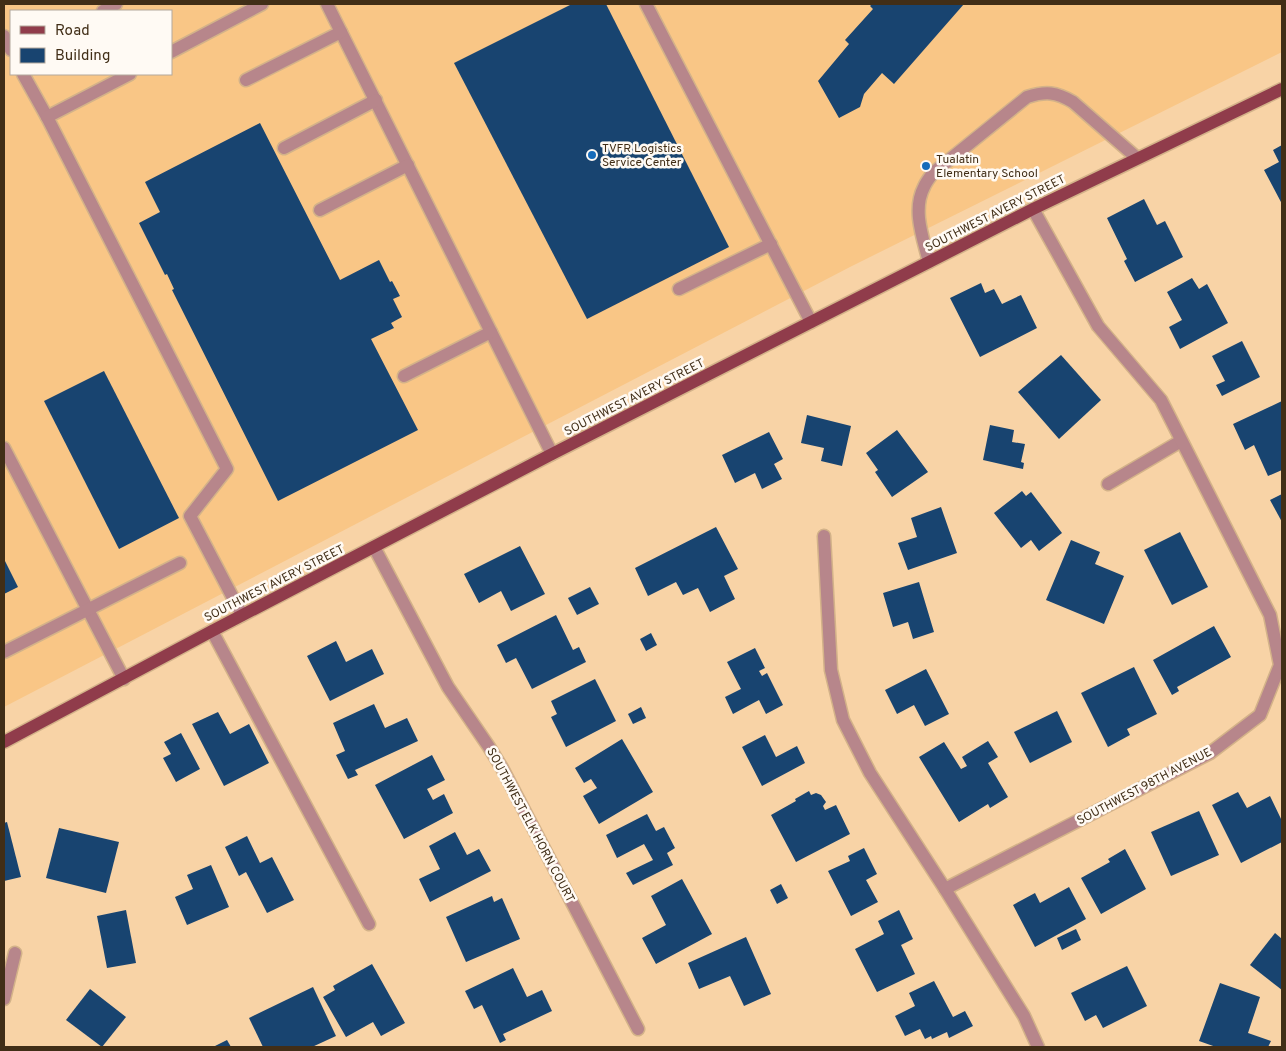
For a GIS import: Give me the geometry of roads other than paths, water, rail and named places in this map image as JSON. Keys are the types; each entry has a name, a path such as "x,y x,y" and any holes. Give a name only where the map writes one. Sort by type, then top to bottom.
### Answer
{"main road":[{"name":"SOUTHWEST AVERY STREET","path":"4,742 242,615 552,454 1033,208 1282,88"}],"street":[{"path":"105,10 116,4"},
{"path":"172,51 262,4"},
{"path":"327,4 552,454"},
{"path":"646,4 812,322"},
{"path":"246,80 341,32"},
{"path":"4,36 10,48"},
{"path":"24,75 228,469 190,516 242,615"},
{"path":"47,117 128,75"},
{"path":"929,262 919,218 919,202 924,187 933,173 1027,97 1039,93 1063,96 1073,102 1137,158"},
{"path":"284,148 376,100"},
{"path":"320,210 408,165"},
{"name":"SOUTHWEST 98TH AVENUE","path":"945,888 1210,754 1260,715 1280,665 1270,615 1160,400 1098,326 1033,208"},
{"path":"679,289 771,244"},
{"path":"404,376 491,332"},
{"path":"1108,484 1181,440"},
{"path":"4,448 124,678"},
{"path":"824,536 831,670 843,720 870,774 945,888 1024,1016 1038,1047"},
{"name":"SOUTHWEST ELK HORN COURT","path":"374,547 448,687 490,747 502,768 638,1029"},
{"path":"4,652 180,563"},
{"path":"212,631 369,924"},
{"path":"4,1000 15,953"}],"place":[{"name":"TVFR Logistics Service Center","path":"592,155"},
{"name":"Tualatin Elementary School","path":"926,166"}]}
